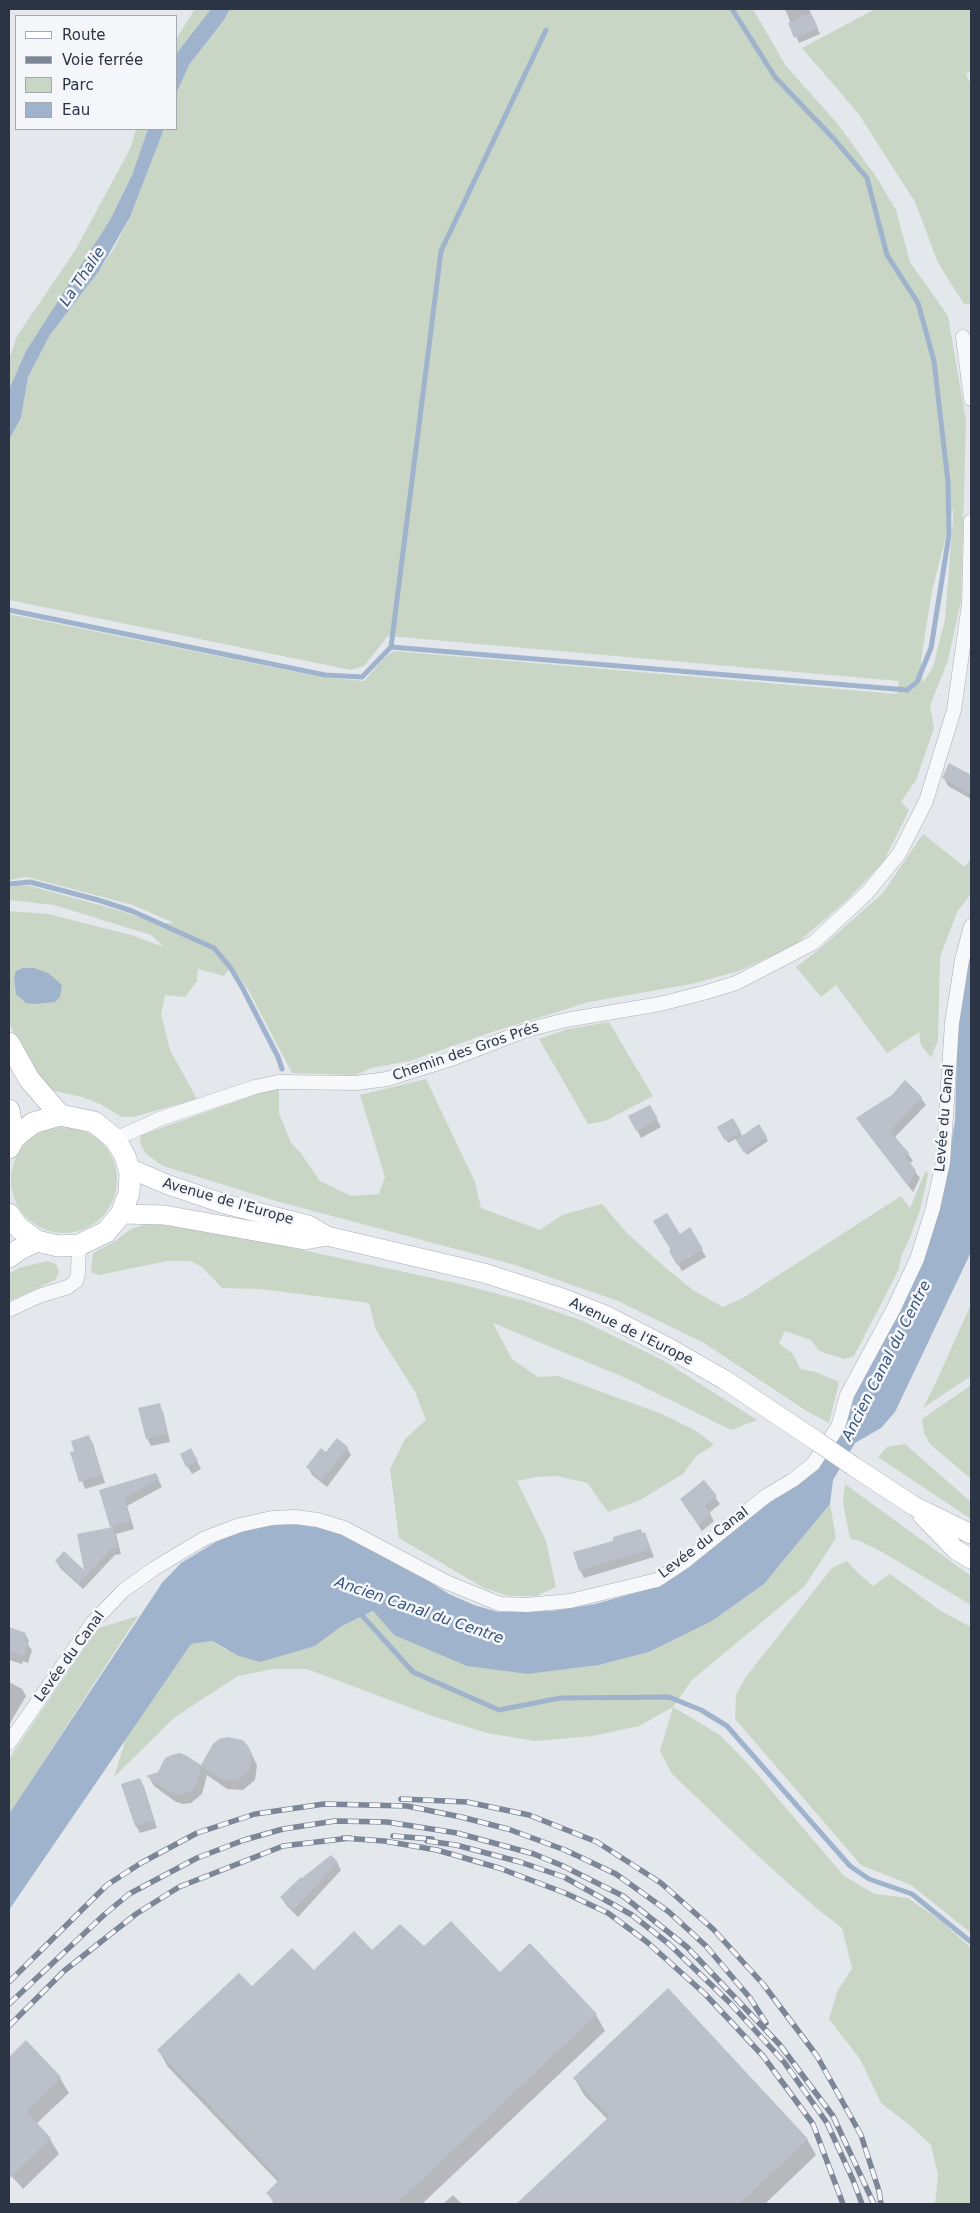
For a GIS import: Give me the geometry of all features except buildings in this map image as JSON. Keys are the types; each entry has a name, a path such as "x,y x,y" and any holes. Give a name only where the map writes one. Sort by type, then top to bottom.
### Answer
{"main road":[{"path":"9,1043 29,1079 60,1115"},
{"path":"9,1110 12,1143"},
{"path":"9,1214 18,1227 37,1241 58,1246 79,1245 106,1232 121,1214 129,1193 129,1168 125,1156 115,1139 94,1122 60,1115 33,1123 12,1143"},
{"name":"Avenue de l'Europe","path":"129,1168 158,1181 225,1204 308,1225 327,1236 484,1273 556,1296 605,1316 667,1346 725,1380 914,1506"},
{"name":"Avenue de l'Europe","path":"121,1214 164,1215 305,1240 327,1236"},
{"path":"9,1257 37,1241"},
{"path":"914,1506 971,1534"},
{"path":"914,1506 956,1550 971,1559"}],"street":[{"path":"963,337 971,399"},
{"name":"Chemin des Gros Prés","path":"115,1139 162,1118 278,1082 356,1083 387,1079 454,1058 527,1030 566,1020 660,1004 736,983 813,944 867,893 900,854 926,801 954,710 969,604 971,521"},
{"name":"Levée du Canal","path":"9,1743 93,1622 124,1590 155,1568 205,1538 240,1525 272,1518 295,1517 318,1520 344,1528 368,1539 446,1582 500,1604 527,1605 570,1601 657,1580 684,1562 766,1496 793,1480 813,1464 838,1427 847,1395 894,1308 917,1259 933,1208 943,1162 952,1023 962,960 971,926"},
{"path":"9,1310 76,1281 79,1245"}],"green space":[{"path":"195,9 211,9 178,51 178,36"},
{"path":"230,9 753,9 786,66 837,123 877,178 896,210 910,262 948,316 966,421 961,601 948,660 930,706 934,728 916,780 901,802 909,810 884,861 848,899 795,945 739,971 691,984 589,1002 486,1034 410,1061 371,1068 356,1075 292,1073 249,991 232,966 224,976 198,969 197,981 185,997 165,995 161,1014 170,1050 197,1099 133,1117 122,1117 100,1104 82,1097 54,1091 44,1084 9,1024 9,911 48,914 131,935 164,947 151,935 54,905 9,900 9,887 30,886 157,923 174,923 133,905 27,877 9,880 9,614 321,677 364,681 384,658 394,651 897,694 899,681 388,636 364,666 351,670 9,600 9,440 21,418 28,377 50,335 113,250 130,217 164,130 178,130 178,89 189,65 224,20","holes":["954,506 945,620 933,667 923,683 921,660 932,591"]},
{"path":"875,9 971,9 971,70 966,74 971,85 971,303 964,304 938,263 915,202 858,113 802,48"},
{"path":"136,130 148,130 132,175 110,220 90,254 26,351 10,387 9,402 9,360 17,336 76,249 131,147"},
{"path":"923,834 965,867 971,858 971,894 957,912 940,957 938,1040 931,1058 921,1045 919,1032 887,1053 836,985 821,997 796,967 883,893"},
{"path":"609,1022 653,1096 605,1121 588,1124 539,1039 568,1029"},
{"path":"426,1079 475,1182 481,1208 540,1230 562,1215 602,1204 627,1233 667,1269 694,1291 723,1307 743,1298 901,1196 910,1208 926,1170 928,1175 920,1210 902,1254 898,1271 854,1356 844,1359 819,1351 811,1340 785,1331 779,1343 793,1354 800,1369 816,1372 839,1382 829,1423 808,1412 704,1343 618,1301 512,1264 276,1201 163,1166 146,1154 140,1143 141,1135 263,1092 279,1089 279,1113 291,1143 300,1152 320,1181 351,1196 379,1194 385,1177 360,1095"},
{"path":"64,1127 84,1131 101,1143 113,1160 117,1180 113,1200 101,1217 84,1229 64,1233 44,1229 27,1217 15,1200 11,1180 15,1160 27,1143 44,1131"},
{"path":"146,1224 180,1226 256,1240 460,1284 525,1301 583,1321 664,1361 757,1420 731,1430 628,1379 493,1323 512,1359 538,1377 558,1376 662,1414 698,1432 714,1445 696,1456 683,1474 640,1500 608,1512 587,1483 557,1476 536,1477 517,1481 546,1541 556,1587 536,1596 509,1596 484,1588 399,1538 390,1469 405,1439 426,1420 415,1392 376,1330 369,1303 261,1289 222,1288 202,1267 190,1261 167,1261 99,1275 91,1272 93,1253 115,1241 131,1229"},
{"path":"47,1261 56,1264 59,1272 55,1280 9,1301 9,1274 19,1268"},
{"path":"971,1304 971,1376 923,1408 937,1380"},
{"path":"971,1385 971,1479 930,1444 924,1433 922,1419"},
{"path":"905,1444 971,1502 971,1519 878,1457 887,1447"},
{"path":"845,1484 971,1576 971,1605 882,1552 860,1541 850,1539 843,1502"},
{"path":"830,1504 836,1538 804,1587 692,1680 673,1707 639,1726 592,1736 535,1741 487,1733 435,1717 307,1669 274,1669 238,1676 175,1717 114,1777 126,1738 191,1644 212,1641 226,1650 290,1652 315,1646 342,1626 374,1611 394,1635 528,1674 599,1665 649,1652 712,1621 764,1584"},
{"path":"847,1561 873,1586 890,1574 941,1611 971,1627 971,1933 911,1885 861,1865 735,1719 736,1695 745,1678 832,1568"},
{"path":"138,1616 9,1814 9,1759 98,1628"},
{"path":"673,1707 720,1735 752,1768 844,1876 875,1894 908,1898 941,1921 971,1948 971,2204 935,2204 938,2175 931,2145 912,2127 881,2103 860,2059 829,2019 837,1992 852,1968 842,1928 816,1908 758,1856 672,1774 660,1751"}],"water":[{"path":"211,9 230,9 224,20 189,65 178,90 178,51"},
{"name":"La Thalie","path":"148,130 164,130 130,217 99,271 50,335 28,377 21,418 9,440 10,387 26,351 110,220 132,175"},
{"name":"Ancien Canal du Centre","path":"971,940 971,1252 895,1412 881,1428 855,1443 833,1480 830,1504 764,1584 712,1621 649,1652 599,1665 528,1674 467,1666 394,1635 373,1611 342,1626 315,1646 260,1662 239,1656 212,1641 191,1644 9,1910 9,1814 162,1583 181,1563 219,1540 251,1529 281,1524 296,1523 334,1529 405,1566 449,1594 474,1605 498,1612 552,1611 595,1604 653,1588 684,1571 740,1523 819,1469 840,1433 847,1411 948,1165 955,1120 958,1019"},
{"path":"23,968 34,968 48,973 62,985 60,997 55,1002 26,1003 16,994 14,977 16,971"}],"waterway":[{"path":"9,610 325,675 362,677 391,647 907,690 917,682 931,648 949,535 948,482 934,361 918,303 887,255 867,178 834,139 775,77 732,9"},
{"path":"391,647 441,251 546,30"},
{"path":"9,884 30,882 98,900 132,911 214,948 230,967 242,987 278,1057 282,1069"},
{"path":"359,1612 413,1672 499,1710 560,1698 669,1697 701,1710 727,1726 850,1866 869,1879 912,1894 971,1942"}],"railway":[{"path":"401,1799 467,1802 529,1815 597,1842 661,1883 713,1929 763,1984 817,2056 861,2135 879,2191 881,2204"},
{"path":"9,1982 107,1885 141,1863 197,1833 255,1814 324,1804 407,1806 508,1829 565,1850 616,1874 669,1912 706,1946 750,1998 766,2023"},
{"path":"9,2004 129,1894 197,1858 244,1840 283,1829 335,1821 387,1822 457,1833 534,1854 563,1866 623,1896 687,1947 780,2045 833,2116 874,2204"},
{"path":"393,1836 432,1839"},
{"path":"343,1838 384,1841 437,1850 499,1868 565,1893 608,1913 647,1942 705,1994 763,2056 813,2124 843,2204"},
{"path":"9,2026 64,1971 136,1914 179,1887 283,1846 350,1838"},
{"path":"427,1841 456,1845 520,1862 564,1877 632,1915 669,1944 730,2003 784,2062 827,2123 862,2204"}]}
